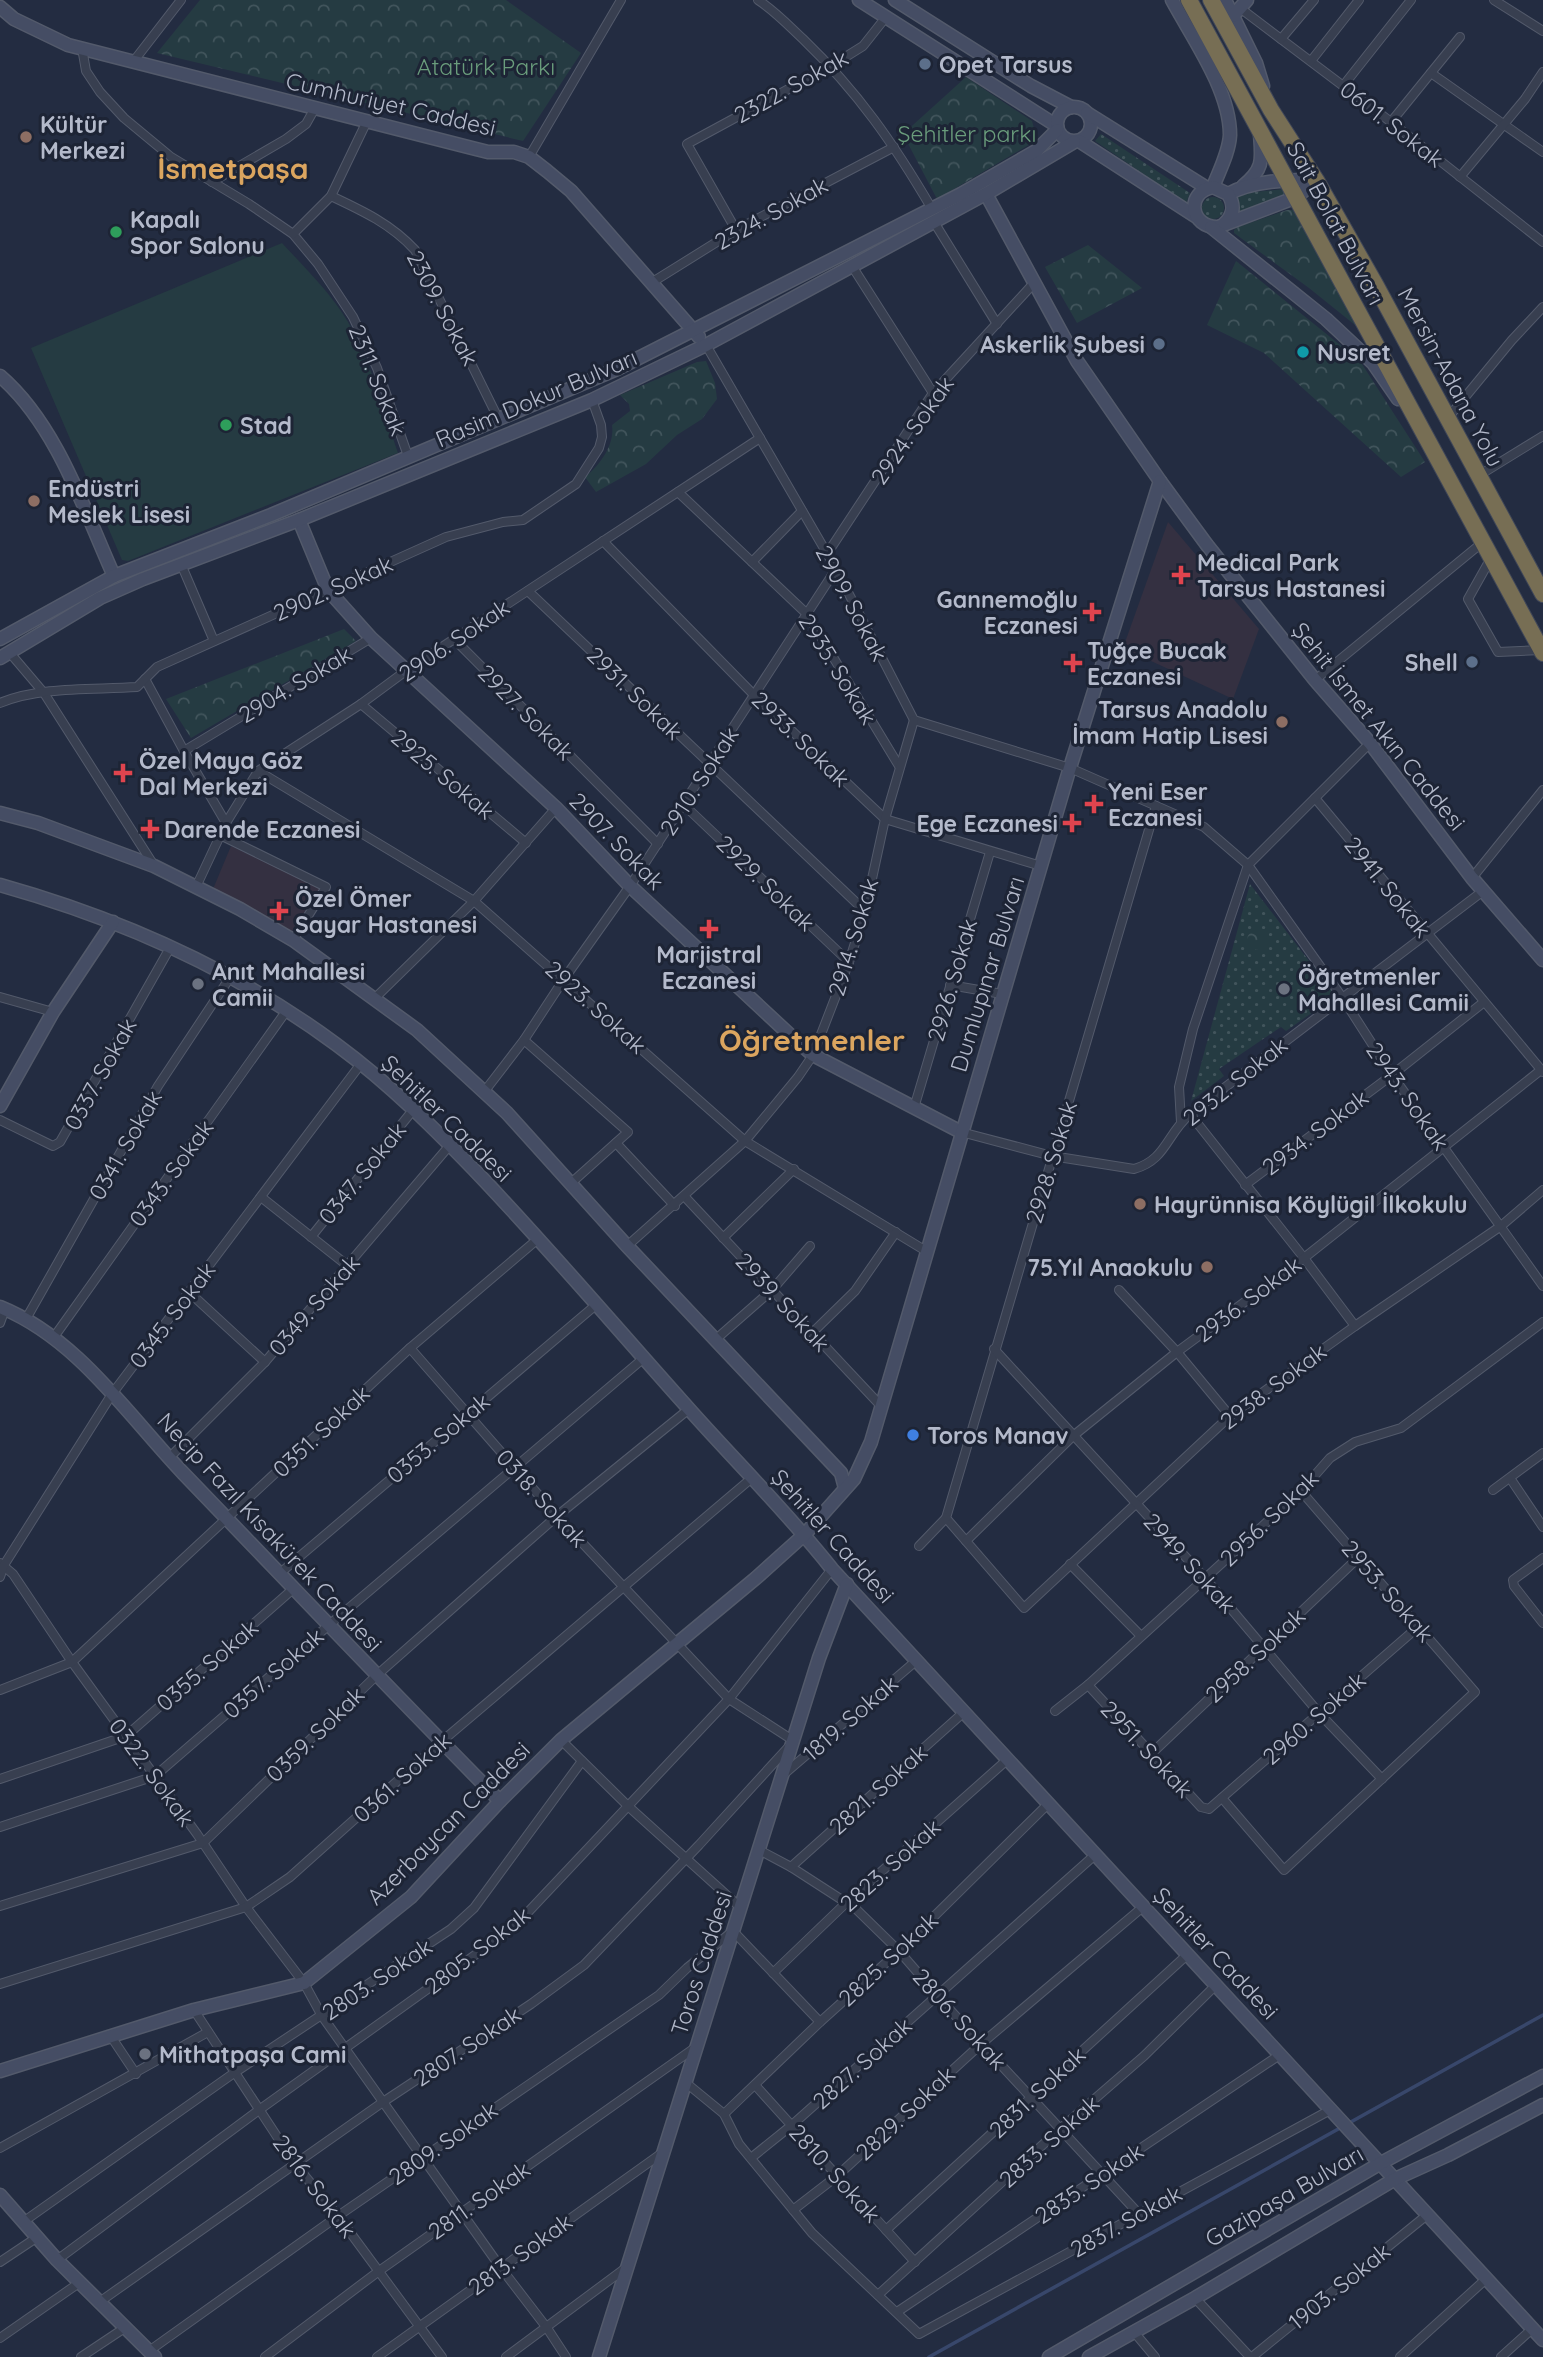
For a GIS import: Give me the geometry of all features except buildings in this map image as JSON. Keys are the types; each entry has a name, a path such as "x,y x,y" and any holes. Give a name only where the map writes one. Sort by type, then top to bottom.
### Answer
{"highway":[{"name":"Sait Bolat Bulvarı","path":"1189,0 1542,651"},
{"name":"Mersin-Adana Yolu","path":"1211,0 1271,110 1316,180 1376,284 1543,594"}],"street":[{"path":"133,62 181,0"},
{"path":"529,157 621,0"},
{"path":"758,0 771,8 831,66 873,115 997,324"},
{"path":"859,0 1057,128 1063,138 1076,141 1199,221 1218,225 1373,363 1424,435"},
{"path":"895,0 1031,86 1077,107 1210,188 1228,194 1255,176 1262,160 1260,131"},
{"path":"1172,0 1219,85 1230,136 1226,155 1210,188 1196,196 1193,209 1195,216"},
{"path":"1225,0 1240,8 1271,110"},
{"path":"1281,39 1314,0"},
{"path":"1311,61 1359,0"},
{"path":"1343,86 1411,0"},
{"path":"1494,0 1543,31"},
{"name":"Cumhuriyet Caddesi","path":"0,7 14,19 68,45 480,150 514,152 529,157 571,191 706,345"},
{"name":"0601. Sokak","path":"1240,8 1543,242"},
{"name":"2322. Sokak","path":"736,230 687,144 863,46 886,17"},
{"path":"1391,122 1460,37"},
{"name":"2311. Sokak","path":"82,48 86,71 100,92 124,118 171,157 293,234 318,264 353,317 377,368 408,456"},
{"path":"1431,73 1543,152"},
{"path":"1460,177 1542,74"},
{"path":"0,639 78,593 114,576 271,515 617,369 933,216 1036,151 1057,128 1062,112 1072,107"},
{"path":"212,182 286,139 306,124 315,108"},
{"path":"1076,141 1091,129 1087,113"},
{"path":"293,234 331,196 367,121"},
{"name":"Rasim Dokur Bulvarı","path":"5,655 100,598 592,400 706,345 852,266 933,216 986,194 1076,141"},
{"name":"2324. Sokak","path":"651,283 736,230 894,147"},
{"path":"1241,187 1287,180 1316,180"},
{"path":"1218,225 1297,197 1316,180"},
{"name":"Şehit İsmet Akın Caddesi","path":"986,194 1077,360 1160,481 1315,680 1370,743 1472,878 1543,960"},
{"path":"1218,225 1232,213 1233,206 1228,194"},
{"name":"2309. Sokak","path":"331,196 370,214 398,232 415,250 498,418"},
{"path":"852,266 933,393"},
{"name":"2924. Sokak","path":"827,554 933,393 1034,283"},
{"path":"1447,419 1511,340 1543,307"},
{"name":"2909. Sokak","path":"706,345 836,569 914,720"},
{"path":"0,376 49,433 114,576"},
{"name":"2902. Sokak","path":"0,703 44,693 137,687 157,667 446,537 503,522 523,520 576,484 599,449 601,425 592,400"},
{"path":"1478,476 1543,436"},
{"name":"2906. Sokak","path":"196,887 226,823 258,771 760,438"},
{"name":"Dumlupınar Bulvarı","path":"849,1483 871,1441 1070,768 1160,481"},
{"name":"2935. Sokak","path":"678,492 807,614 899,766"},
{"path":"752,562 802,511"},
{"name":"2907. Sokak","path":"299,520 328,590 371,638 556,808 630,886 813,1055 961,1132"},
{"name":"2933. Sokak","path":"603,541 754,695 885,819 1041,866"},
{"path":"1315,680 1483,542"},
{"path":"1491,558 1468,599 1498,652 1542,651"},
{"path":"181,564 214,641"},
{"name":"2910. Sokak","path":"484,1091 524,1040 630,886 836,569"},
{"name":"2931. Sokak","path":"528,591 865,911"},
{"name":"2904. Sokak","path":"184,751 371,638"},
{"name":"2927. Sokak","path":"454,639 658,844"},
{"path":"5,655 44,693 154,866"},
{"path":"145,679 226,823"},
{"name":"2925. Sokak","path":"360,704 526,843"},
{"path":"914,720 1070,768"},
{"name":"2914. Sokak","path":"627,1247 745,1141 813,1055 849,962 865,911 885,819 914,720"},
{"path":"1181,1122 1179,1087 1194,1029 1248,865 1370,743"},
{"name":"2943. Sokak","path":"1070,768 1204,827 1248,865 1342,997 1392,1075 1543,1286"},
{"name":"2923. Sokak","path":"258,771 474,901 745,1141 926,1251"},
{"path":"1472,878 1543,790"},
{"name":"2941. Sokak","path":"1315,798 1542,1071"},
{"name":"2929. Sokak","path":"683,804 849,962"},
{"name":"2928. Sokak","path":"919,1546 946,1518 1156,806"},
{"path":"374,999 474,901 556,808"},
{"path":"0,813 38,823 154,866 196,887 293,940 417,1030 507,1113 627,1247 849,1483"},
{"path":"220,835 326,887 293,940"},
{"name":"2926. Sokak","path":"914,1108 990,852"},
{"name":"Şehitler Caddesi","path":"0,885 113,922 231,975 340,1046 385,1083 450,1145 538,1238 689,1409 805,1534 832,1569 1543,2340"},
{"name":"2932. Sokak","path":"961,1132 1052,1156 1134,1169 1155,1160 1181,1122 1190,1114 1483,891"},
{"path":"0,1106 53,1013 113,922"},
{"name":"0337. Sokak","path":"0,1121 53,1146 60,1142 171,946"},
{"name":"0341. Sokak","path":"26,1319 158,1086 231,975"},
{"path":"950,985 1002,994"},
{"path":"0,997 53,1013"},
{"name":"2934. Sokak","path":"1245,1185 1484,1002"},
{"name":"0343. Sokak","path":"54,1337 287,1010"},
{"path":"524,1040 628,1132 570,1184"},
{"name":"0345. Sokak","path":"0,1577 2,1564 112,1394 360,1065"},
{"name":"2936. Sokak","path":"967,1541 1073,1436 1177,1352 1304,1258 1542,1071"},
{"name":"0347. Sokak","path":"311,1237 413,1110"},
{"path":"1190,1114 1355,1326"},
{"path":"616,1143 675,1206"},
{"name":"0349. Sokak","path":"169,1458 265,1362 450,1145"},
{"path":"723,1238 794,1169"},
{"name":"2938. Sokak","path":"967,1541 1024,1608 1230,1416 1501,1226 1543,1190"},
{"path":"261,1197 348,1266"},
{"name":"2939. Sokak","path":"685,1197 881,1406"},
{"path":"812,1333 855,1291 896,1232"},
{"name":"0351. Sokak","path":"0,1690 72,1662 410,1348 538,1238"},
{"path":"715,1340 772,1290 810,1246"},
{"path":"1119,1290 1177,1352 1230,1416"},
{"path":"189,1292 265,1362"},
{"name":"0353. Sokak","path":"279,1574 597,1304"},
{"path":"0,1323 3,1308"},
{"name":"Necip Fazıl Kısakürek Caddesi","path":"3,1308 54,1337 112,1394 293,1589 500,1801"},
{"name":"2956. Sokak","path":"1055,1711 1088,1685 1301,1492 1329,1458 1355,1442 1401,1428 1543,1322"},
{"name":"0318. Sokak","path":"410,1348 557,1516 729,1699 794,1741"},
{"name":"2949. Sokak","path":"994,1349 1205,1578 1319,1713 1382,1779"},
{"name":"0357. Sokak","path":"0,1826 155,1776 645,1357"},
{"name":"0359. Sokak","path":"0,1906 203,1843 377,1675 557,1516 689,1409"},
{"path":"1493,1490 1543,1453"},
{"name":"0361. Sokak","path":"0,1984 246,1908 290,1877 623,1586 753,1478"},
{"path":"1510,1478 1543,1527"},
{"name":"Azerbaycan Caddesi","path":"0,2071 194,2010 304,1983 411,1897 561,1740 678,1644 805,1534 849,1483"},
{"name":"2953. Sokak","path":"1301,1492 1475,1692 1382,1779"},
{"path":"946,1518 967,1541"},
{"name":"2958. Sokak","path":"1152,1753 1360,1558"},
{"path":"1543,1558 1513,1580 1514,1586 1543,1623"},
{"name":"0322. Sokak","path":"2,1564 203,1843 246,1908 304,1983 322,2015 422,2158 566,2357"},
{"path":"1070,1564 1141,1636"},
{"name":"2805. Sokak","path":"57,2260 259,2110 514,1927 729,1699 832,1569"},
{"name":"Toros Caddesi","path":"599,2357 819,1658 847,1584"},
{"name":"0355. Sokak","path":"0,1779 126,1736 293,1589"},
{"name":"2960. Sokak","path":"1209,1810 1419,1626"},
{"name":"1819. Sokak","path":"783,1775 917,1660"},
{"name":"2951. Sokak","path":"1088,1685 1201,1807 1209,1810"},
{"name":"2821. Sokak","path":"791,1867 964,1712"},
{"path":"561,1740 629,1807 741,1908"},
{"name":"2807. Sokak","path":"99,2303 383,2102 531,2004 584,1965 794,1741"},
{"name":"2823. Sokak","path":"773,1973 847,1902 1008,1759"},
{"name":"2803. Sokak","path":"23,2222 234,2073 451,1929 474,1908 582,1761"},
{"path":"1222,1798 1284,1870 1382,1779"},
{"name":"2825. Sokak","path":"724,2113 899,1951 1049,1803"},
{"name":"2806. Sokak","path":"759,1850 791,1867 856,1909 899,1951 937,1996 1139,2214"},
{"name":"2827. Sokak","path":"751,2158 792,2125 1096,1854"},
{"name":"2829. Sokak","path":"793,2210 837,2176 981,2044 1144,1906"},
{"path":"733,1931 820,2022"},
{"name":"2809. Sokak","path":"152,2354 338,2216 659,1995 687,1968 733,1931"},
{"name":"2831. Sokak","path":"886,2230 1188,1954"},
{"name":"2833. Sokak","path":"878,2295 1144,2056 1217,1984"},
{"name":"2816. Sokak","path":"194,2010 295,2164 338,2216 442,2357"},
{"path":"0,2148 208,2032"},
{"path":"110,2035 136,2074"},
{"name":"2811. Sokak","path":"265,2357 379,2271 696,2047"},
{"name":"2835. Sokak","path":"897,2312 1280,2053"},
{"name":"Gazipaşa Bulvarı","path":"1049,2357 1381,2163 1543,2076"},
{"path":"685,2082 724,2113 739,2144 811,2232 897,2312"},
{"name":"2810. Sokak","path":"755,2085 915,2262"},
{"name":"Gazipaşa Bulvarı","path":"1089,2357 1195,2298 1395,2179 1448,2155 1543,2105"},
{"name":"2837. Sokak","path":"897,2312 919,2333 1332,2109"},
{"name":"2813. Sokak","path":"377,2357 663,2152"},
{"path":"0,2195 57,2260 152,2354"},
{"name":"1903. Sokak","path":"1251,2357 1427,2215"},
{"path":"0,2262 36,2238"},
{"path":"506,2357 627,2267"},
{"path":"1400,2357 1486,2279"},
{"path":"0,2338 79,2283"},
{"path":"1195,2298 1251,2357"},
{"path":"81,2357 126,2327"},
{"path":"1501,2357 1532,2329"},
{"path":"1134,2332 1155,2357"}],"shaded area":[{"name":"Medical Park Tarsus Hastanesi","path":"1168,522 1259,629 1233,699 1123,648"},
{"name":"Özel Ömer Sayar Hastanesi","path":"231,846 320,888 291,933 213,889"}],"green space":[{"name":"Atatürk Parkı","path":"200,0 506,0 581,53 523,141 157,53"},
{"name":"Şehitler parkı","path":"966,77 1032,121 1037,140 937,199 903,134"},
{"path":"1101,134 1190,193 1186,203 1095,141"},
{"path":"1284,189 1287,193 1284,198 1239,212 1235,194"},
{"path":"1213,197 1221,200 1224,208 1221,216 1213,219 1205,216 1202,208 1205,200"},
{"path":"1293,210 1360,329 1234,233 1238,227"},
{"name":"Stad","path":"282,243 326,291 348,322 370,370 398,453 128,561 122,560 31,348"},
{"path":"1088,245 1142,288 1077,323 1045,267"},
{"path":"1236,261 1360,361 1425,462 1401,477 1264,353 1207,325"},
{"path":"706,361 715,383 717,399 702,419 677,435 646,464 596,492 585,477 596,467 609,447 612,425 630,411 629,404 620,395 697,362"},
{"path":"344,629 356,641 191,738 166,699"},
{"path":"1250,884 1336,996 1286,1031 1281,1027 1219,1069 1224,1076 1191,1101"},
{"path":"1257,930 1264,933 1267,940 1264,947 1257,950 1250,947 1247,940 1250,933"}],"waterway":[{"path":"929,2357 1543,2015"}],"place":[{"name":"Opet Tarsus","path":"925,64"},
{"name":"Kültür Merkezi","path":"26,137"},
{"name":"Kapalı Spor Salonu","path":"116,232"},
{"name":"Askerlik Şubesi","path":"1159,344"},
{"name":"Nusret","path":"1303,352"},
{"name":"Stad","path":"226,425"},
{"name":"Endüstri Meslek Lisesi","path":"34,501"},
{"name":"Medical Park Tarsus Hastanesi","path":"1181,575"},
{"name":"Gannemoğlu Eczanesi","path":"1092,612"},
{"name":"Shell","path":"1472,662"},
{"name":"Tuğçe Bucak Eczanesi","path":"1073,663"},
{"name":"Tarsus Anadolu İmam Hatip Lisesi","path":"1282,722"},
{"name":"Özel Maya Göz Dal Merkezi","path":"123,773"},
{"name":"Yeni Eser Eczanesi","path":"1094,804"},
{"name":"Ege Eczanesi","path":"1072,823"},
{"name":"Darende Eczanesi","path":"150,829"},
{"name":"Özel Ömer Sayar Hastanesi","path":"279,911"},
{"name":"Marjistral Eczanesi","path":"709,929"},
{"name":"Anıt Mahallesi Camii","path":"198,984"},
{"name":"Öğretmenler Mahallesi Camii","path":"1284,989"},
{"name":"Hayrünnisa Köylügil İlkokulu","path":"1140,1204"},
{"name":"75.Yıl Anaokulu","path":"1207,1267"},
{"name":"Toros Manav","path":"913,1435"},
{"name":"Mithatpaşa Cami","path":"145,2054"}],"district":[{"name":"İsmetpaşa","path":"233,168"},
{"name":"Öğretmenler","path":"812,1040"}]}
